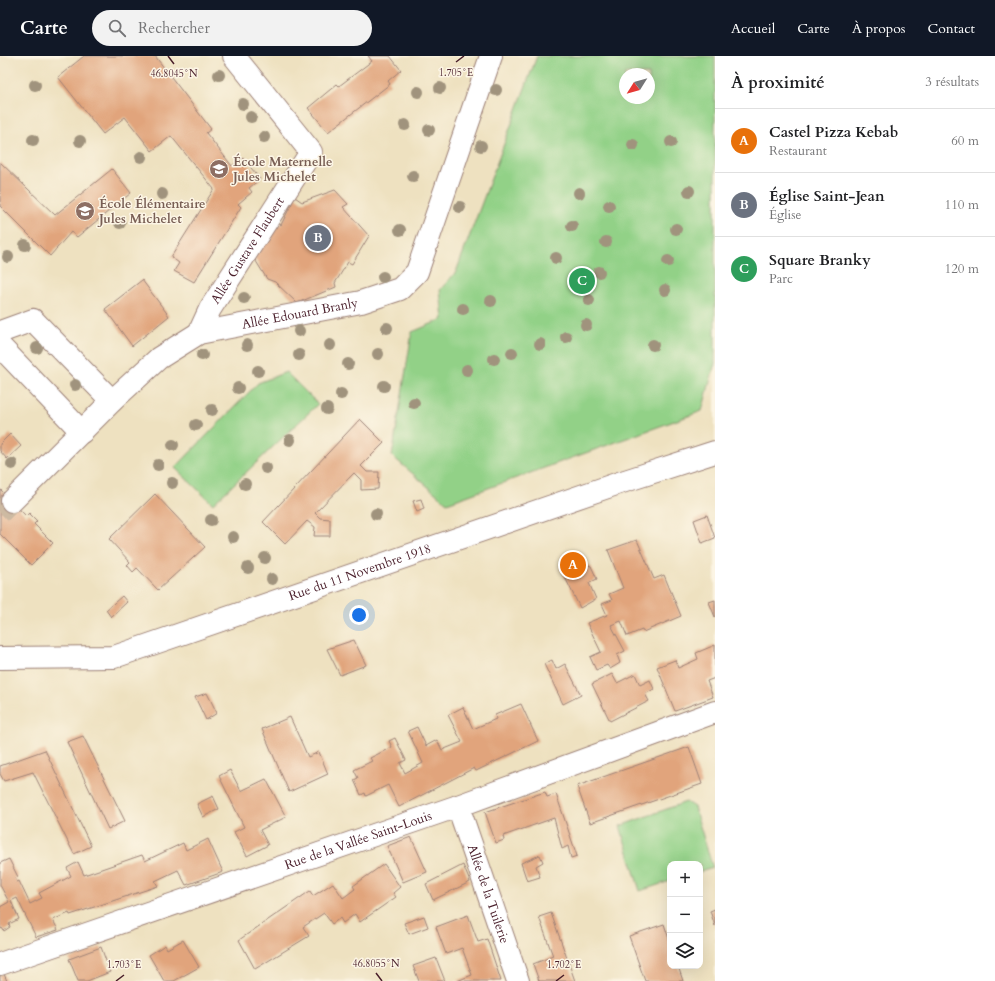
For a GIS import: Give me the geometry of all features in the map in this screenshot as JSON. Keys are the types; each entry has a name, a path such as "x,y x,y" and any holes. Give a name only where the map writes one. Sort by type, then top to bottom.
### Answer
{"street":[{"name":"Allée Gustave Flaubert","path":"199,333 210,309 311,152 234,56"},
{"name":"Allée Edouard Branly","path":"12,501 112,401 158,358 199,333 361,302 400,289 417,272 490,56"},
{"path":"0,332 33,320 112,401"},
{"path":"0,346 82,432"},
{"name":"Rue du 11 Novembre 1918","path":"0,658 114,657 607,487 715,452"},
{"name":"Rue de la Vallée Saint-Louis","path":"0,964 458,806 715,712"},
{"name":"Allée de la Tuilerie","path":"458,806 518,981"}],"green space":[{"path":"537,56 715,56 715,363 702,411 447,503 392,456 412,332 443,319 440,290 456,272"},
{"path":"286,372 318,404 213,504 175,468 258,383"},
{"path":"686,802 694,807 713,868 703,871 703,861 667,861 667,882 640,891 620,826"}],"building":[{"name":"École Maternelle Jules Michelet","path":"84,56 155,56 211,129 206,133 232,166 243,158 260,179 249,188 252,192 238,204 241,207 194,282 174,271 179,263 171,257 214,189 171,136 152,151 125,117 103,134 58,77"},
{"path":"368,56 390,56 401,70 388,81 390,84 328,132 308,108 337,84 339,86 372,61"},
{"name":"École Élémentaire Jules Michelet","path":"0,162 55,215 112,169 131,193 77,237 71,232 50,256 0,206"},
{"path":"335,190 348,204 343,207 369,236 352,264 348,262 335,283 336,287 297,303 275,282 267,279 254,258 275,222 281,225 295,197 302,202"},
{"path":"142,280 169,316 132,346 105,309"},
{"path":"360,419 384,443 361,466 367,472 379,472 378,489 361,490 361,480 354,473 315,513 320,518 330,519 330,536 314,536 315,527 307,521 285,544 263,522"},
{"path":"10,434 21,446 7,459 0,451 0,444"},
{"path":"0,489 26,516 29,513 37,521 34,524 53,543 31,565 0,534"},
{"path":"155,494 205,547 158,590 137,568 133,572 127,565 130,562 109,539"},
{"path":"421,499 424,509 417,512 413,501"},
{"path":"707,515 715,538 702,543 694,520"},
{"path":"637,540 654,579 664,575 681,616 643,632 642,630 627,636 621,621 611,625 625,651 617,655 620,663 610,669 607,665 596,670 590,657 601,652 587,623 607,615 602,604 612,600 609,594 623,588 608,550"},
{"path":"578,561 591,566 597,579 589,583 596,599 580,608 560,567"},
{"path":"122,596 127,602 111,617 106,610"},
{"path":"715,600 715,617 709,602"},
{"path":"354,640 366,665 340,675 327,649"},
{"path":"715,645 715,678 707,681 713,697 675,711 657,667 675,660 678,668 698,659 696,653"},
{"path":"552,660 556,669 565,664 581,695 563,704 544,664"},
{"path":"612,674 617,683 635,674 640,685 650,680 654,689 645,694 649,701 610,721 592,684"},
{"path":"207,693 217,713 206,720 195,697"},
{"path":"521,704 538,741 476,771 474,768 399,807 388,785 366,796 365,793 361,795 354,780 358,778 354,770 372,761 370,758 392,747 389,741 395,738 406,760 400,763 405,773 423,763 408,731 417,727 426,746 437,740 442,750 462,742 448,715 463,707 473,729 496,719 495,715"},
{"path":"290,717 308,757 319,752 328,774 289,792 262,729"},
{"path":"83,736 125,821 108,829 67,742"},
{"path":"689,747 702,784 590,823 577,786"},
{"path":"45,750 91,846 74,854 33,772 4,781 0,774 0,766"},
{"path":"230,770 241,791 266,779 286,817 260,830 268,845 247,856 234,832 244,827 219,776"},
{"path":"545,792 547,797 556,794 577,856 571,858 568,846 562,849 554,818 503,836 504,840 496,843 485,812"},
{"path":"213,796 219,809 203,817 197,804"},
{"path":"411,837 427,872 403,882 387,846"},
{"path":"208,839 223,872 186,885 178,870 155,881 158,886 70,915 69,913 53,920 58,930 36,937 17,898 11,901 19,919 9,924 10,927 4,931 2,928 0,929 0,907 9,902 0,885 0,863 9,859 18,877 15,878 17,882 19,881 30,904 42,898 39,893 71,876 67,868 78,862 84,875 142,855 145,861 183,843 186,850"},
{"path":"540,855 543,862 536,866 540,877 527,881 521,863"},
{"path":"384,864 400,887 393,893 396,897 360,922 355,914 343,923 340,918 332,924 324,913 303,927 309,936 255,969 239,940 310,891 313,896 333,883 343,898 355,889 353,886"},
{"path":"463,865 470,882 433,900 426,884"},
{"path":"715,909 715,926 710,911"},
{"path":"551,913 575,981 539,981 533,964 553,956 539,917"},
{"path":"468,915 478,942 487,939 501,981 457,981 472,975 462,948 446,954 436,927"},
{"path":"424,916 428,927 409,934 404,923"},
{"path":"664,924 667,933 667,969 679,969 683,981 645,981 629,936"},
{"path":"183,940 199,967 174,981 164,981 149,955 165,945 167,949"},
{"path":"101,947 110,972 87,981 78,981 69,959"},
{"path":"436,958 445,981 419,981 413,966"},
{"path":"4,974 7,981 0,981 0,975"}],"tunnel":[{"path":"0,513 12,501"}],"place":[{"name":"École Maternelle Jules Michelet","path":"219,169"},
{"name":"École Élémentaire Jules Michelet","path":"85,211"},
{"name":"Église Saint-Jean","path":"318,238"},
{"name":"Square Branky","path":"582,281"},
{"name":"Castel Pizza Kebab","path":"573,565"}]}
